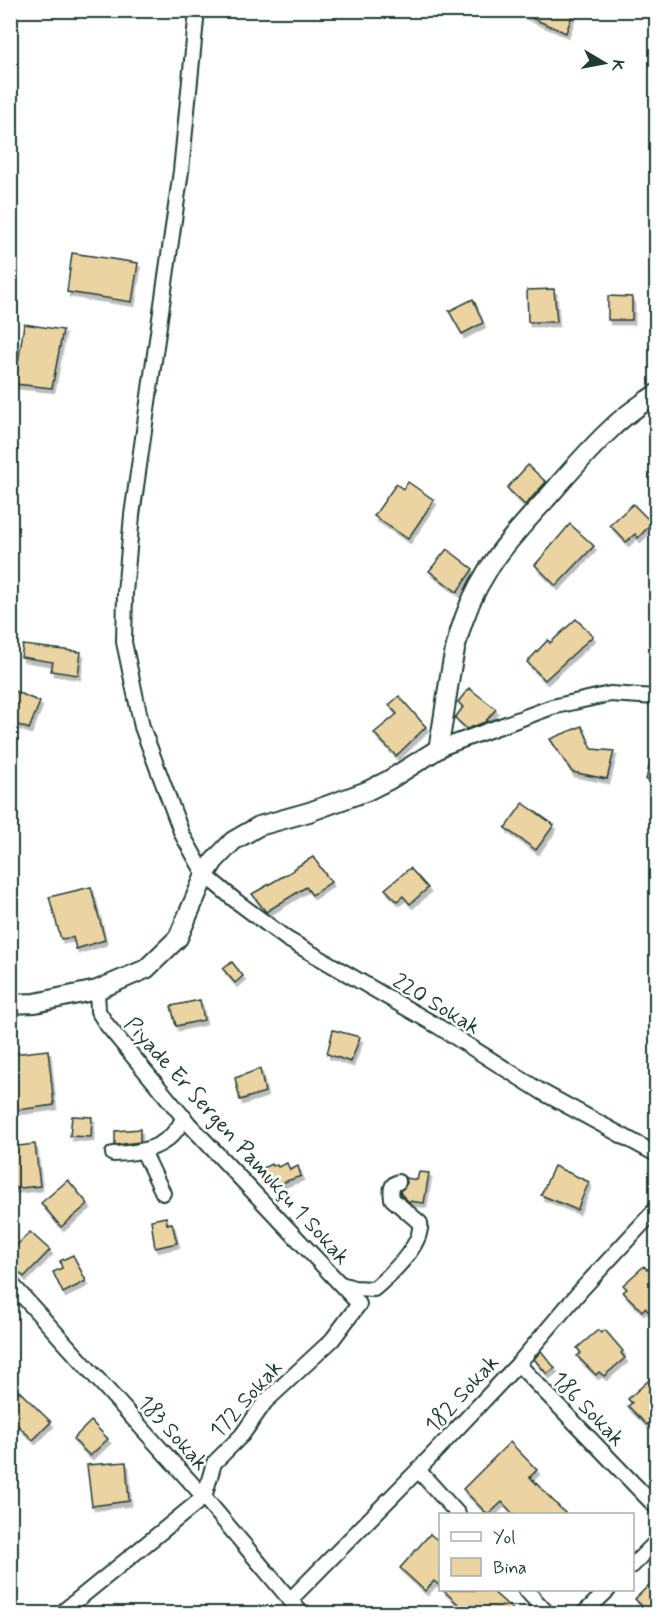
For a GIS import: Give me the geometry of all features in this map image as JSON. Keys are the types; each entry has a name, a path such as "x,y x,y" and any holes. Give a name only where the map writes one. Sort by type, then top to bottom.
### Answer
{"street":[{"name":"220 Sokak","path":"197,10 181,171 132,515 125,593 124,642 142,727 182,834 205,875 236,902 306,951 439,1027 542,1092 657,1154"},
{"path":"438,749 455,651 463,620 474,592 494,559 510,538 597,442 614,426 657,394"},
{"path":"10,1004 35,1003 97,990 146,969 178,938 205,875 221,852 246,832 367,791 438,749 552,707 610,694 657,697"},
{"name":"Piyade Er Sergen Pamukçu 1 Sokak","path":"97,990 98,1011 107,1025 184,1118 359,1305"},
{"path":"113,1154 140,1153 164,1142 178,1131 184,1118"},
{"path":"143,1151 163,1193"},
{"name":"Piyade Er Sergen Pamukçu 1 Sokak","path":"339,1283 354,1288 374,1289 385,1280 419,1238 420,1222 402,1210 392,1199 391,1188 398,1182"},
{"name":"182 Sokak","path":"290,1599 418,1470 518,1364 582,1289 657,1209"},
{"name":"183 Sokak","path":"10,1282 204,1497 302,1614"},
{"name":"172 Sokak","path":"204,1497 214,1463 242,1435 265,1402 332,1340 359,1305"},
{"name":"186 Sokak","path":"518,1364 657,1507"},
{"path":"418,1470 456,1513"},
{"path":"60,1614 204,1497"},
{"path":"634,1565 657,1542"},
{"path":"527,1591 548,1614"},
{"path":"583,1614 607,1591"}],"building":[{"path":"513,10 574,10 566,33"},
{"path":"72,253 138,263 132,302 67,292"},
{"path":"554,289 557,322 528,322 527,290"},
{"path":"608,296 632,297 632,320 608,320"},
{"path":"473,299 483,323 462,334 449,311"},
{"path":"24,324 63,330 52,388 15,384"},
{"path":"528,465 546,482 525,505 507,488"},
{"path":"408,482 434,500 408,539 374,516 396,484 403,489"},
{"path":"633,504 652,523 638,538 635,534 626,542 610,525"},
{"path":"570,524 594,546 556,586 535,565"},
{"path":"447,549 473,569 457,592 429,571"},
{"path":"576,619 593,636 545,680 527,662 548,640 550,643"},
{"path":"23,645 81,652 78,675 51,671 53,662 21,657"},
{"path":"469,688 496,709 485,722 467,729 455,718 463,707 458,702"},
{"path":"10,689 40,702 29,729 10,722"},
{"path":"399,696 426,727 396,756 374,733 397,714 389,705"},
{"path":"582,726 592,749 614,751 607,779 572,772 550,739"},
{"path":"652,753 657,753 657,782 646,780"},
{"path":"523,803 554,825 536,850 505,828"},
{"path":"313,857 331,882 312,895 306,887 266,912 252,894"},
{"path":"410,868 428,888 410,904 403,896 397,901 385,889"},
{"path":"91,887 105,940 76,949 73,937 61,939 49,897"},
{"path":"232,962 243,976 235,983 223,969"},
{"path":"200,1000 204,1020 176,1026 171,1006"},
{"path":"333,1030 360,1037 351,1062 327,1054"},
{"path":"48,1050 54,1105 18,1110 13,1054"},
{"path":"260,1069 265,1092 240,1100 235,1078"},
{"path":"72,1116 92,1117 91,1137 70,1136"},
{"path":"140,1129 140,1142 115,1145 115,1131"},
{"path":"35,1144 40,1186 10,1189 10,1147"},
{"path":"287,1163 290,1170 298,1166 301,1176 270,1187 263,1168 271,1164 278,1167"},
{"path":"554,1166 589,1182 577,1210 541,1195"},
{"path":"419,1172 429,1173 424,1203 408,1201 400,1191 407,1183 406,1178 417,1180"},
{"path":"68,1180 88,1204 61,1227 41,1203"},
{"path":"166,1217 167,1224 172,1223 177,1243 155,1248 151,1220"},
{"path":"30,1232 50,1250 24,1277 10,1263 10,1252"},
{"path":"73,1255 86,1281 63,1293 53,1272 62,1268 60,1261"},
{"path":"644,1266 647,1270 651,1266 657,1272 657,1307 650,1313 645,1308 642,1311 623,1292 627,1289 623,1285"},
{"path":"598,1330 601,1333 605,1330 623,1351 621,1353 625,1358 604,1376 599,1372 596,1375 577,1356 581,1353 577,1348"},
{"path":"541,1351 555,1368 547,1374 534,1359"},
{"path":"657,1379 657,1429 650,1422 647,1425 628,1406 632,1403 628,1399 649,1380 652,1384"},
{"path":"19,1391 51,1422 33,1440 10,1418 10,1400"},
{"path":"91,1421 108,1439 90,1456 73,1439"},
{"path":"510,1442 537,1470 530,1477 565,1513 512,1513 502,1502 490,1513 486,1513 463,1489"},
{"path":"126,1462 129,1501 92,1506 87,1465"},
{"path":"430,1534 439,1541 439,1585 434,1581 425,1591 400,1568"},
{"path":"657,1577 657,1614 650,1614 635,1599"},
{"path":"444,1591 492,1591 518,1614 469,1614"}]}
